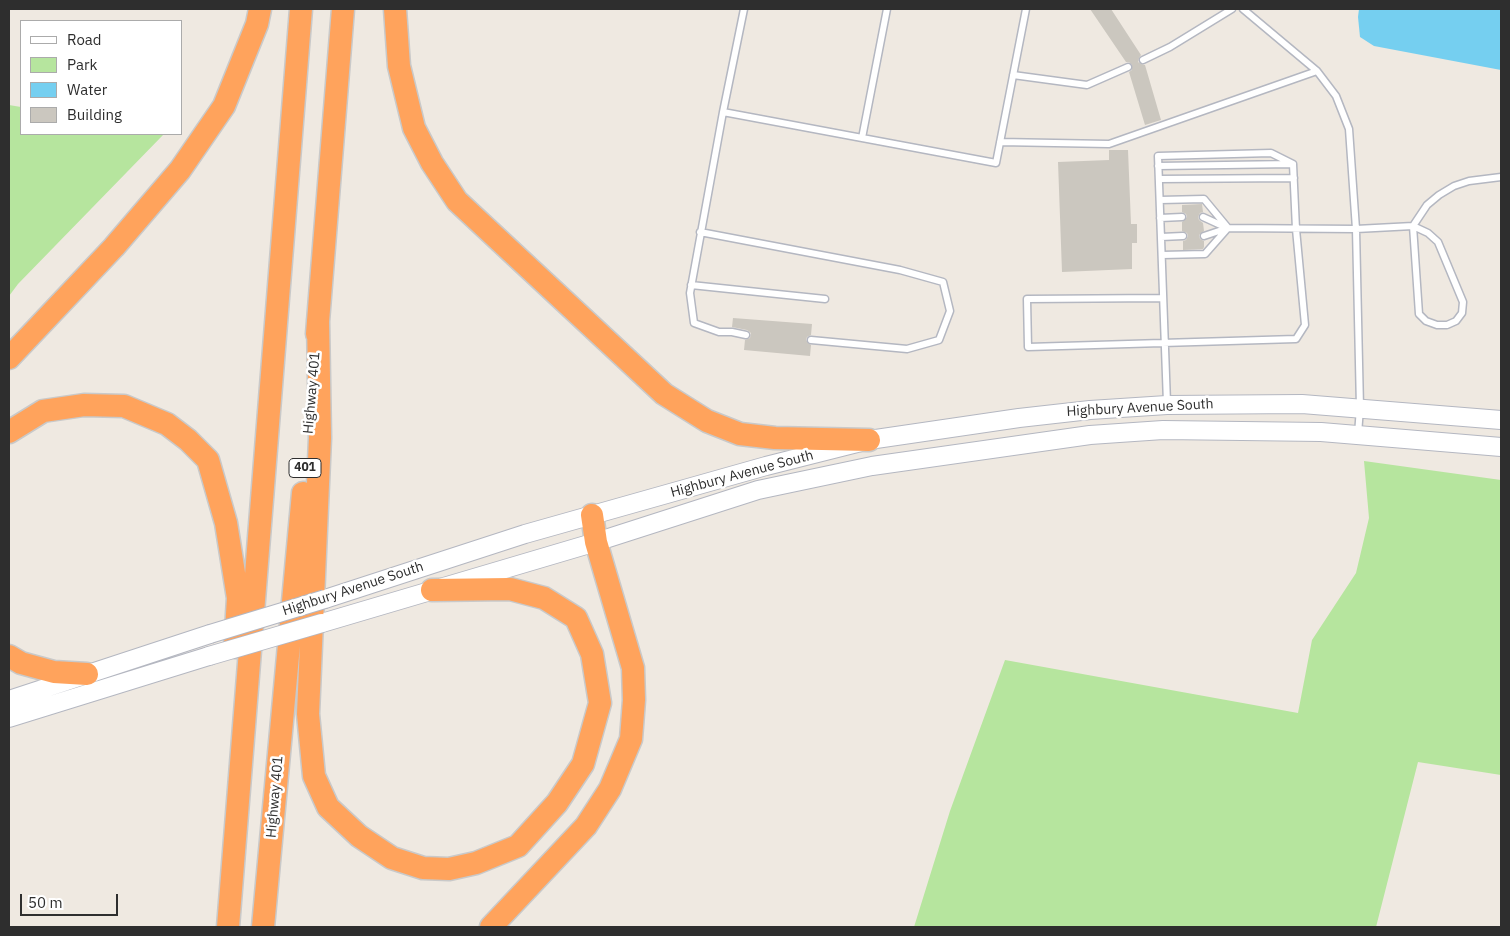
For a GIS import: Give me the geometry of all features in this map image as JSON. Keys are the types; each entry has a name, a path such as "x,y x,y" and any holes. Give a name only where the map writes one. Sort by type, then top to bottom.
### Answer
{"highway":[{"path":"9,358 114,247 180,170 224,106 257,24 260,9"},
{"path":"228,927 301,9"},
{"name":"Highway 401","path":"263,927 318,320 343,9"},
{"path":"395,9 399,66 414,128 432,162 457,201 664,394 707,422 740,434 775,438 869,440"},
{"path":"318,320 320,438 308,714 314,776 328,807 359,836 392,858 422,868 449,868 476,863 518,846 557,803 583,764 600,703 592,654 576,618 544,598 510,589 432,590"},
{"path":"9,432 43,411 84,405 124,406 167,424 188,440 208,460 226,523 238,598 220,880 222,927"},
{"path":"491,927 586,826 610,788 631,739 634,700 633,668 596,542 592,516"},
{"path":"9,656 21,663 54,672 87,674"}],"main road":[{"name":"Highbury Avenue South","path":"9,700 525,534 766,466 869,440 1019,418 1167,404 1302,404 1501,420"},
{"name":"Highbury Avenue South","path":"9,718 322,622 596,542 758,490 872,466 1090,435 1145,432 1321,432 1501,447"}],"lane":[{"path":"744,9 700,232 690,293 694,322 719,332 746,335"},
{"path":"862,138 887,9"},
{"path":"723,112 996,163 1026,9"},
{"path":"1143,60 1170,47 1232,9"},
{"path":"1243,9 1317,71 1336,96 1349,129 1356,229 1360,408 1358,434"},
{"path":"1013,75 1087,85 1128,67"},
{"path":"1000,142 1109,144 1317,71"},
{"path":"1167,404 1158,156 1272,153 1293,164"},
{"path":"1158,166 1293,164"},
{"path":"1163,298 1027,299 1028,347 1296,339 1305,325 1296,229 1293,164"},
{"path":"1204,236 1228,228 1356,229 1413,226 1428,233 1438,242 1463,302 1462,313 1456,321 1447,325 1437,325 1426,321 1419,314 1413,226 1427,205 1454,186 1469,180 1501,177"},
{"path":"1159,179 1294,178"},
{"path":"1160,200 1204,199 1228,228"},
{"path":"1160,218 1182,216"},
{"path":"1203,217 1228,228"},
{"path":"1162,255 1205,254 1228,228"},
{"path":"700,232 900,270 943,282 950,311 939,340 907,349 811,340"},
{"path":"1161,237 1183,236"},
{"path":"691,285 825,299"}],"green space":[{"path":"9,105 20,107 20,135 163,135 18,284 9,296"},
{"path":"1364,461 1501,480 1501,775 1418,762 1376,927 914,927 950,811 1005,660 1298,713 1312,640 1356,573 1369,518"}],"water":[{"path":"1359,9 1501,9 1501,70 1374,46 1360,37"}],"building":[{"path":"1090,9 1111,9 1141,55 1138,62 1145,65 1161,120 1145,125 1129,72 1132,70 1132,65 1126,62"},
{"path":"1109,150 1128,150 1131,224 1137,224 1137,243 1132,243 1132,269 1062,272 1058,162 1109,160"},
{"path":"1202,204 1203,212 1198,217 1203,223 1204,231 1199,235 1200,239 1204,241 1204,247 1203,249 1183,250 1183,241 1188,236 1187,233 1182,231 1182,222 1187,217 1182,212 1182,205"},
{"path":"733,318 812,324 811,335 806,340 811,345 810,356 744,350 745,340 750,338 751,333 747,330 732,327"}]}
